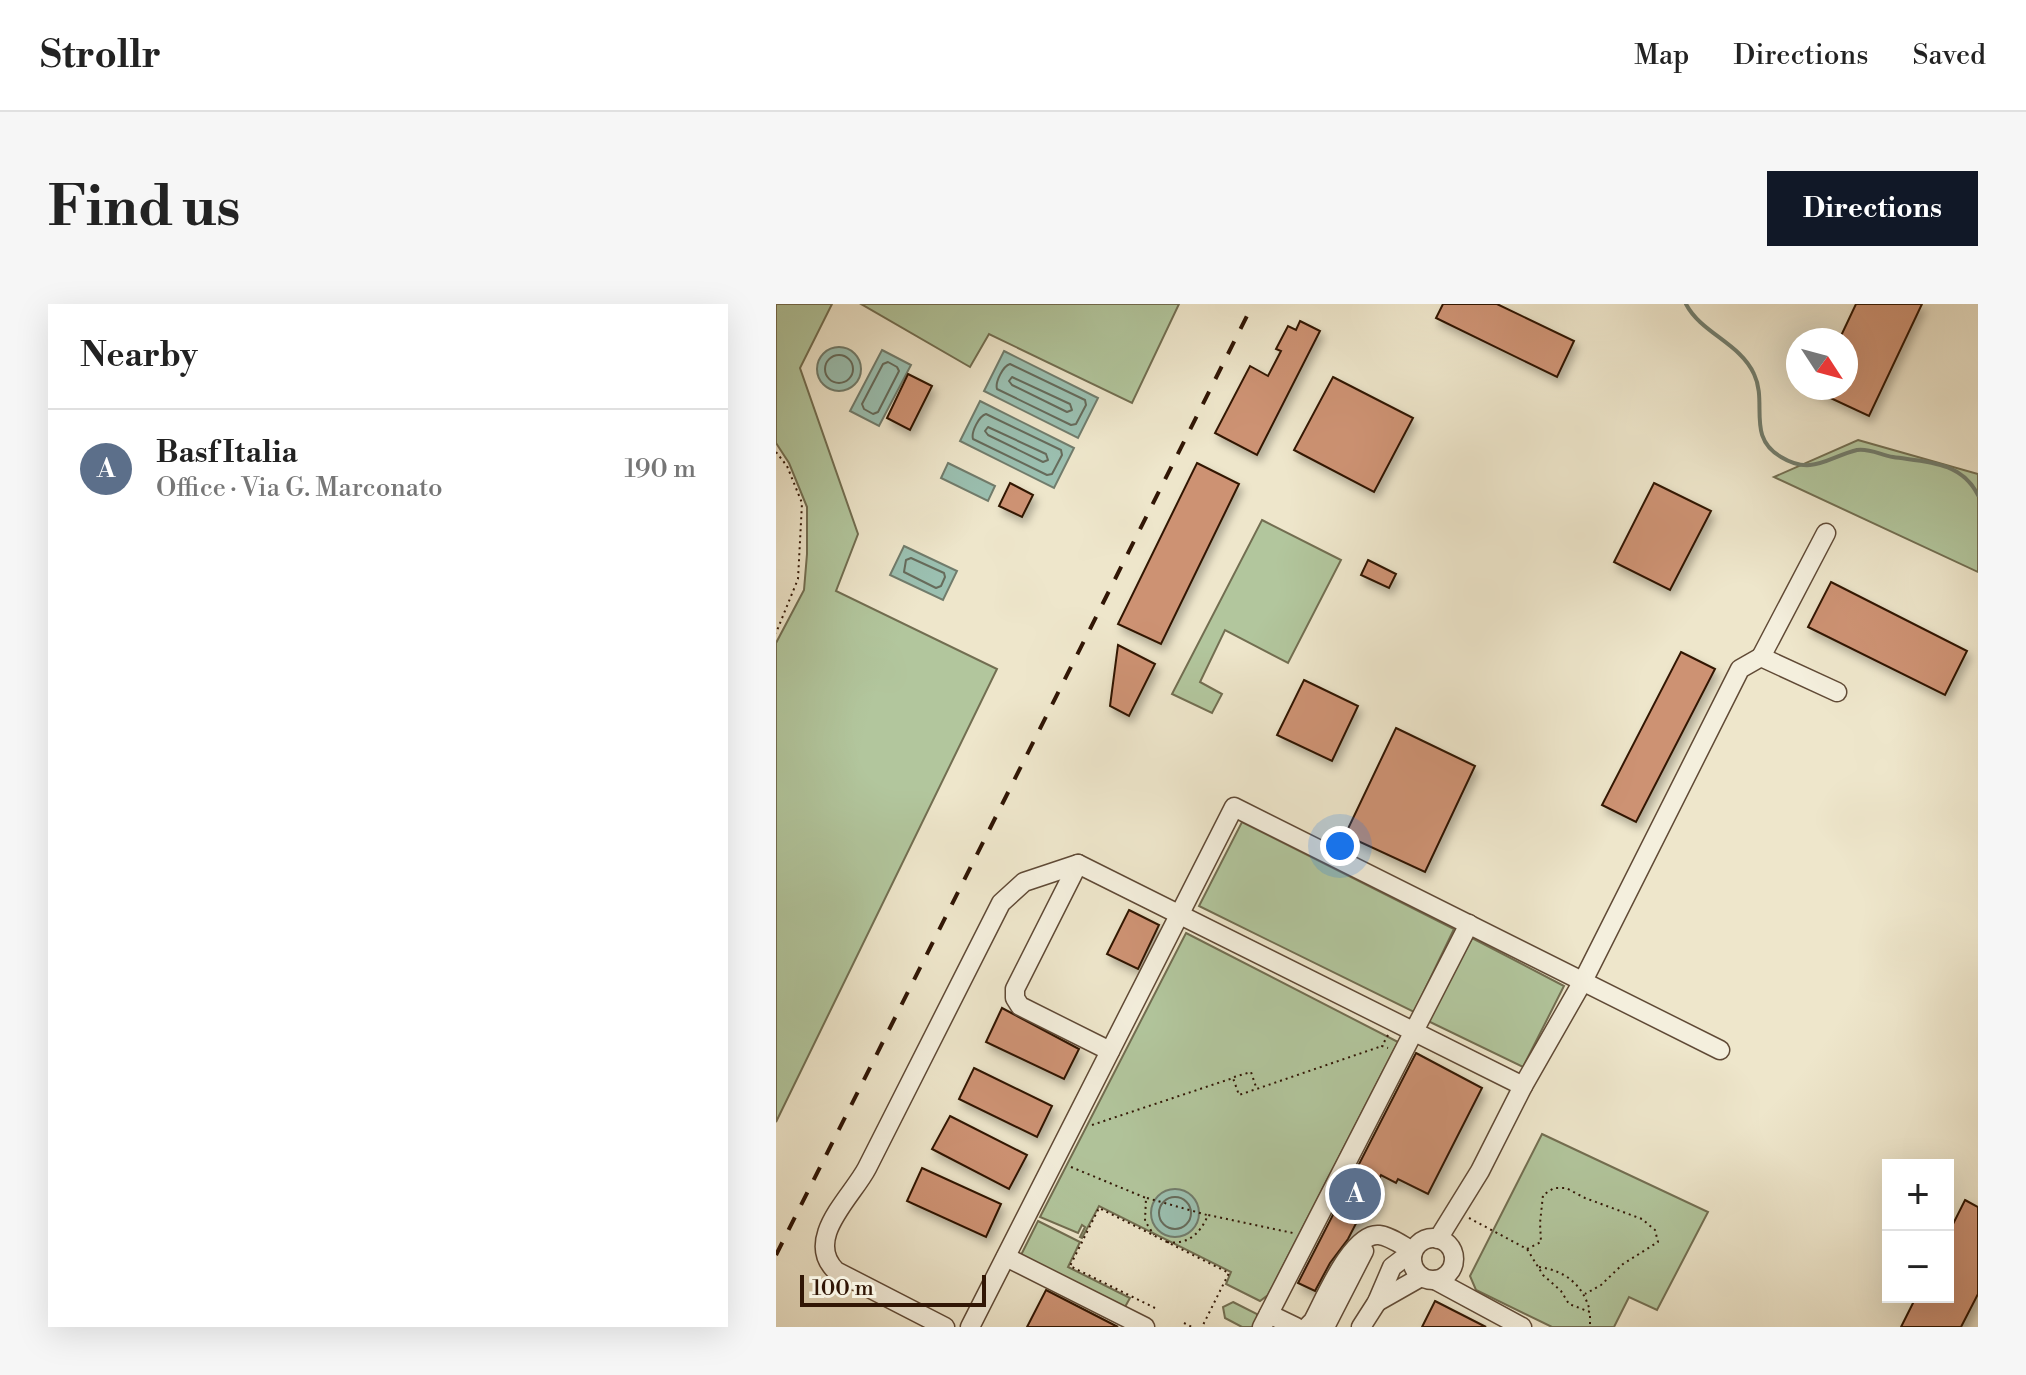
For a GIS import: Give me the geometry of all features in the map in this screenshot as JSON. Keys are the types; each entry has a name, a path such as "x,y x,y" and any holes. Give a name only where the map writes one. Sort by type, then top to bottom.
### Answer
{"street":[{"path":"1438,1239 1480,1171 1523,1086 1583,981 1740,669 1761,657 1826,533"},
{"path":"1761,657 1837,692"},
{"path":"970,1327 1234,807 1720,1050"},
{"path":"945,1327 836,1271 824,1253 825,1238 843,1203 867,1168 1001,903 1024,882 1078,864 1523,1086"},
{"path":"1078,864 1015,989 1015,998 1020,1006 1110,1051"},
{"path":"1296,1327 1266,1320 1469,924"},
{"path":"1307,1327 1351,1250 1372,1236 1380,1235 1413,1251"},
{"path":"1325,1327 1372,1236"},
{"path":"1361,1327 1377,1302 1392,1267 1424,1240 1438,1239 1451,1249 1454,1263 1436,1276 1377,1302"},
{"path":"1413,1251 1413,1266 1436,1276 1471,1301 1522,1327"},
{"path":"1006,1257 1123,1322 1145,1327"}],"path":[{"path":"776,452 787,466 802,503 802,517 798,579 776,633"},
{"path":"1233,1078 1239,1095 1382,1046"},
{"path":"1075,1121 1086,1127 1251,1072 1257,1089"},
{"path":"1055,1159 1100,1181 1151,1200 1309,1237"},
{"path":"1527,1249 1541,1242 1543,1195 1554,1188 1566,1188 1642,1219 1655,1230 1658,1242 1585,1294"},
{"path":"1146,1198 1145,1221 1162,1240 1178,1243 1193,1237 1208,1215"},
{"path":"1155,1308 1070,1266 1099,1208 1229,1273 1202,1327"},
{"path":"1454,1210 1527,1249 1543,1275 1561,1291 1569,1304 1590,1312"},
{"path":"1538,1267 1555,1269 1567,1275 1585,1294 1590,1327"},
{"path":"1184,1323 1192,1327"}],"shaded area":[{"path":"776,304 832,304 800,368 858,534 836,591 997,669 776,1122 776,643 804,590 807,507 789,463 776,443"},
{"path":"861,304 1179,304 1132,403 989,334 970,367"},
{"path":"1858,440 1978,474 1978,572 1774,477"},
{"path":"1262,520 1341,560 1288,663 1225,630 1200,682 1222,694 1212,713 1172,694"},
{"path":"1242,822 1454,929 1414,1012 1199,906"},
{"path":"1186,933 1398,1042 1268,1295 1260,1301 1226,1284 1231,1272 1099,1206 1082,1238 1085,1227 1082,1225 1078,1233 1040,1217"},
{"path":"1472,938 1564,986 1523,1067 1428,1021"},
{"path":"1542,1134 1708,1212 1657,1310 1629,1297 1614,1327 1552,1327 1476,1290 1470,1276"},
{"path":"1038,1221 1080,1242 1068,1267 1130,1298 1125,1307 1021,1255"},
{"path":"1233,1302 1257,1314 1257,1327 1242,1327 1225,1318 1223,1307"}],"water":[{"path":"839,347 855,353 861,369 855,385 839,391 823,385 817,369 823,353"},
{"path":"882,350 911,365 879,426 850,411"},
{"path":"1004,351 1098,398 1078,438 984,391"},
{"path":"980,401 1074,448 1054,488 960,441"},
{"path":"948,463 995,486 988,501 941,478"},
{"path":"904,546 957,571 943,600 890,575"},
{"path":"1175,1189 1192,1196 1199,1213 1192,1230 1175,1237 1158,1230 1151,1213 1158,1196"}],"building":[{"path":"1443,304 1497,304 1574,341 1557,377 1436,318"},
{"path":"1856,304 1922,304 1869,416 1835,400 1858,400 1858,328 1845,328"},
{"path":"1300,321 1320,331 1257,455 1215,433 1250,366 1268,376 1281,351 1276,349 1288,326 1296,330"},
{"path":"908,374 932,386 910,430 887,418"},
{"path":"1333,377 1413,418 1374,492 1294,450"},
{"path":"1197,463 1239,484 1161,644 1118,624"},
{"path":"1010,483 1033,495 1022,517 999,506"},
{"path":"1654,483 1711,511 1670,590 1614,562"},
{"path":"1368,560 1396,574 1389,588 1361,575"},
{"path":"1831,582 1967,651 1945,695 1808,627"},
{"path":"1118,645 1155,664 1129,716 1110,706"},
{"path":"1681,652 1715,669 1636,822 1602,805"},
{"path":"1304,680 1358,706 1332,761 1277,735"},
{"path":"1396,728 1475,766 1425,872 1345,835"},
{"path":"1129,910 1159,925 1138,969 1107,954"},
{"path":"1002,1008 1079,1049 1064,1079 986,1042"},
{"path":"1416,1053 1482,1088 1428,1194 1398,1179 1396,1183 1381,1175 1348,1239 1315,1291 1298,1283"},
{"path":"974,1068 1052,1106 1037,1137 959,1099"},
{"path":"950,1116 1027,1155 1009,1189 932,1149"},
{"path":"922,1168 1001,1204 986,1237 907,1201"},
{"path":"1965,1200 1978,1207 1978,1294 1961,1327 1901,1327 1913,1303 1954,1303 1954,1222"},
{"path":"1046,1290 1118,1327 1027,1327"},
{"path":"1435,1301 1486,1327 1422,1327"}],"waterway":[{"path":"1686,304 1701,323 1748,363 1758,385 1764,440 1781,457 1811,465 1862,450 1930,462 1962,475 1978,495"}],"railway":[{"path":"776,1255 1253,304"}],"place":[{"name":"Basf Italia","path":"1355,1194"}]}
